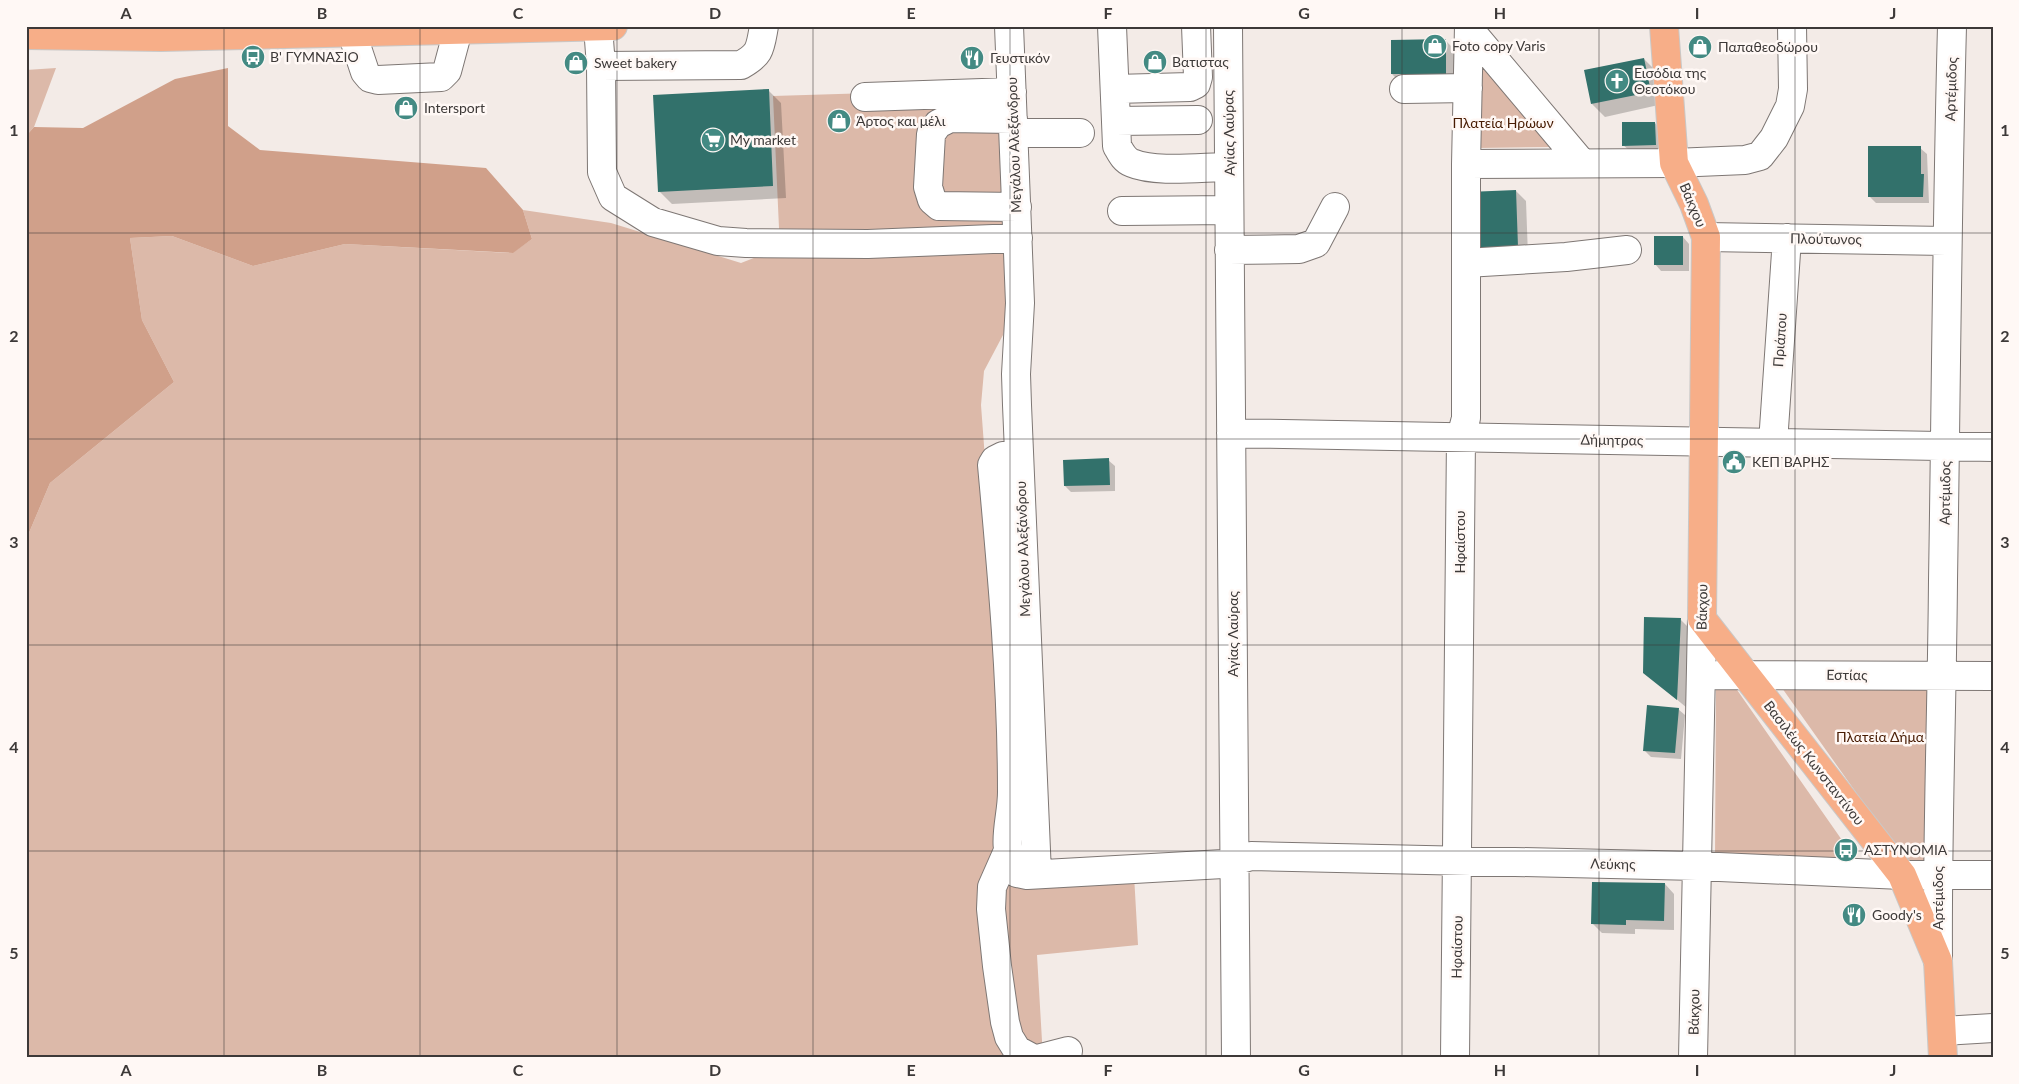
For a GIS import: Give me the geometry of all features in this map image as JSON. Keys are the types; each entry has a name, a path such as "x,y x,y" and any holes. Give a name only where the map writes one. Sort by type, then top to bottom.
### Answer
{"main road":[{"path":"117,26 161,37"},
{"path":"26,35 161,37 290,30 352,33 613,26"},
{"path":"1664,26 1674,163"},
{"name":"Βάκχου","path":"1674,163 1694,204 1706,237 1702,619"},
{"name":"Βασιλέως Κωνσταντίνου","path":"1702,619 1902,875 1938,961 1943,1045"}],"street":[{"path":"601,66 741,65 754,58 760,47 764,26"},
{"name":"Μεγάλου Αλεξάνδρου","path":"1009,26 1020,302 1016,374 1037,874"},
{"path":"1112,26 1117,146 1122,156 1131,163 1150,167 1229,167"},
{"path":"1115,89 1190,87 1196,84 1196,26"},
{"name":"Αγίας Λαύρας","path":"1228,26 1236,1058"},
{"path":"1466,164 1674,163 1745,160 1760,156 1774,138 1790,106 1793,89 1792,26"},
{"name":"Αρτέμιδος","path":"1938,961 1946,241 1952,26"},
{"path":"598,27 601,66 602,172 613,197 653,222 718,241 746,243 868,244 1018,238"},
{"path":"1469,28 1581,162"},
{"name":"Ηφαίστου","path":"1455,1058 1461,437 1466,418 1466,164 1469,28"},
{"path":"352,33 365,72 370,78 378,80 441,77 469,29"},
{"path":"1404,88 1468,88"},
{"path":"865,97 1012,92"},
{"path":"1017,208 940,206 932,200 928,187 932,134 938,124 950,118 1080,133"},
{"path":"1116,121 1198,120"},
{"path":"1230,250 1299,249 1309,247 1316,243 1335,207"},
{"path":"1122,211 1229,210"},
{"name":"Πλούτωνος","path":"1706,237 1946,241"},
{"name":"Πριάπου","path":"1773,442 1788,238"},
{"path":"1466,263 1566,257 1627,250"},
{"name":"Δήμητρας","path":"1231,433 1993,446"},
{"path":"1019,455 1003,456 995,460 992,465 999,542 1012,757 1012,797 1007,829 1007,853 992,887 992,909 997,966 1009,1037 1018,1050 1032,1058"},
{"name":"Βάκχου","path":"1693,1058 1702,619"},
{"name":"Εστίας","path":"1701,675 1993,676"},
{"path":"1007,853 1017,873 1026,875 1223,864 1235,860"},
{"name":"Λεύκης","path":"1235,860 1250,856 1697,866 1902,875 1993,876"},
{"path":"1943,1045 1993,1028"},
{"path":"1041,1058 1068,1051"}],"green space":[{"path":"56,68 34,127 26,136 26,70"},
{"name":"Πλατεία Ηρώων","path":"1478,68 1495,69 1550,147 1477,148"},
{"path":"1002,89 1012,295 1003,335 984,371 981,405 1008,767 1002,862 1134,875 1138,945 1037,955 1043,1058 26,1058 26,540 50,483 174,382 142,320 130,238 172,236 253,266 345,244 512,253 532,239 523,210 611,223 741,263 782,247 779,228 773,96"},
{"name":"Πλατεία Δήμα","path":"1932,684 1929,863 1906,863 1782,688"},
{"path":"1716,685 1735,687 1858,863 1715,860"}],"shaded area":[{"path":"228,68 228,126 260,150 486,168 523,210 532,239 513,253 345,244 253,266 172,236 130,238 142,320 174,382 50,483 26,540 26,136 34,127 83,128 175,79"}],"building":[{"path":"1446,39 1446,74 1391,74 1391,40"},
{"name":"Εισόδια της Θεοτόκου","path":"1644,58 1651,92 1591,104 1584,70"},
{"name":"My market","path":"769,89 773,186 658,192 653,95"},
{"path":"1622,122 1655,122 1656,145 1622,146"},
{"path":"1868,146 1921,146 1921,174 1924,174 1923,197 1868,197"},
{"path":"1516,190 1518,247 1470,249 1468,192"},
{"path":"1654,236 1683,236 1683,265 1654,265"},
{"path":"1109,458 1110,485 1064,486 1063,460"},
{"path":"1644,617 1681,618 1677,700 1643,673"},
{"path":"1647,705 1679,708 1675,753 1643,751"},
{"path":"1592,882 1665,883 1664,921 1626,920 1626,925 1591,924"}],"place":[{"name":"Foto copy Varis","path":"1435,46"},
{"name":"Παπαθεοδώρου","path":"1700,47"},
{"name":"Β' ΓΥΜΝΑΣΙΟ","path":"253,57"},
{"name":"Γευστικόν","path":"972,58"},
{"name":"Βατιστας","path":"1155,62"},
{"name":"Sweet bakery","path":"576,63"},
{"name":"Εισόδια της Θεοτόκου","path":"1617,81"},
{"name":"Intersport","path":"406,108"},
{"name":"Άρτος και μέλι","path":"839,121"},
{"name":"My market","path":"713,140"},
{"name":"ΚΕΠ ΒΑΡΗΣ","path":"1734,462"},
{"name":"ΑΣΤΥΝΟΜΙΑ","path":"1846,850"},
{"name":"Goody's","path":"1854,915"}]}
